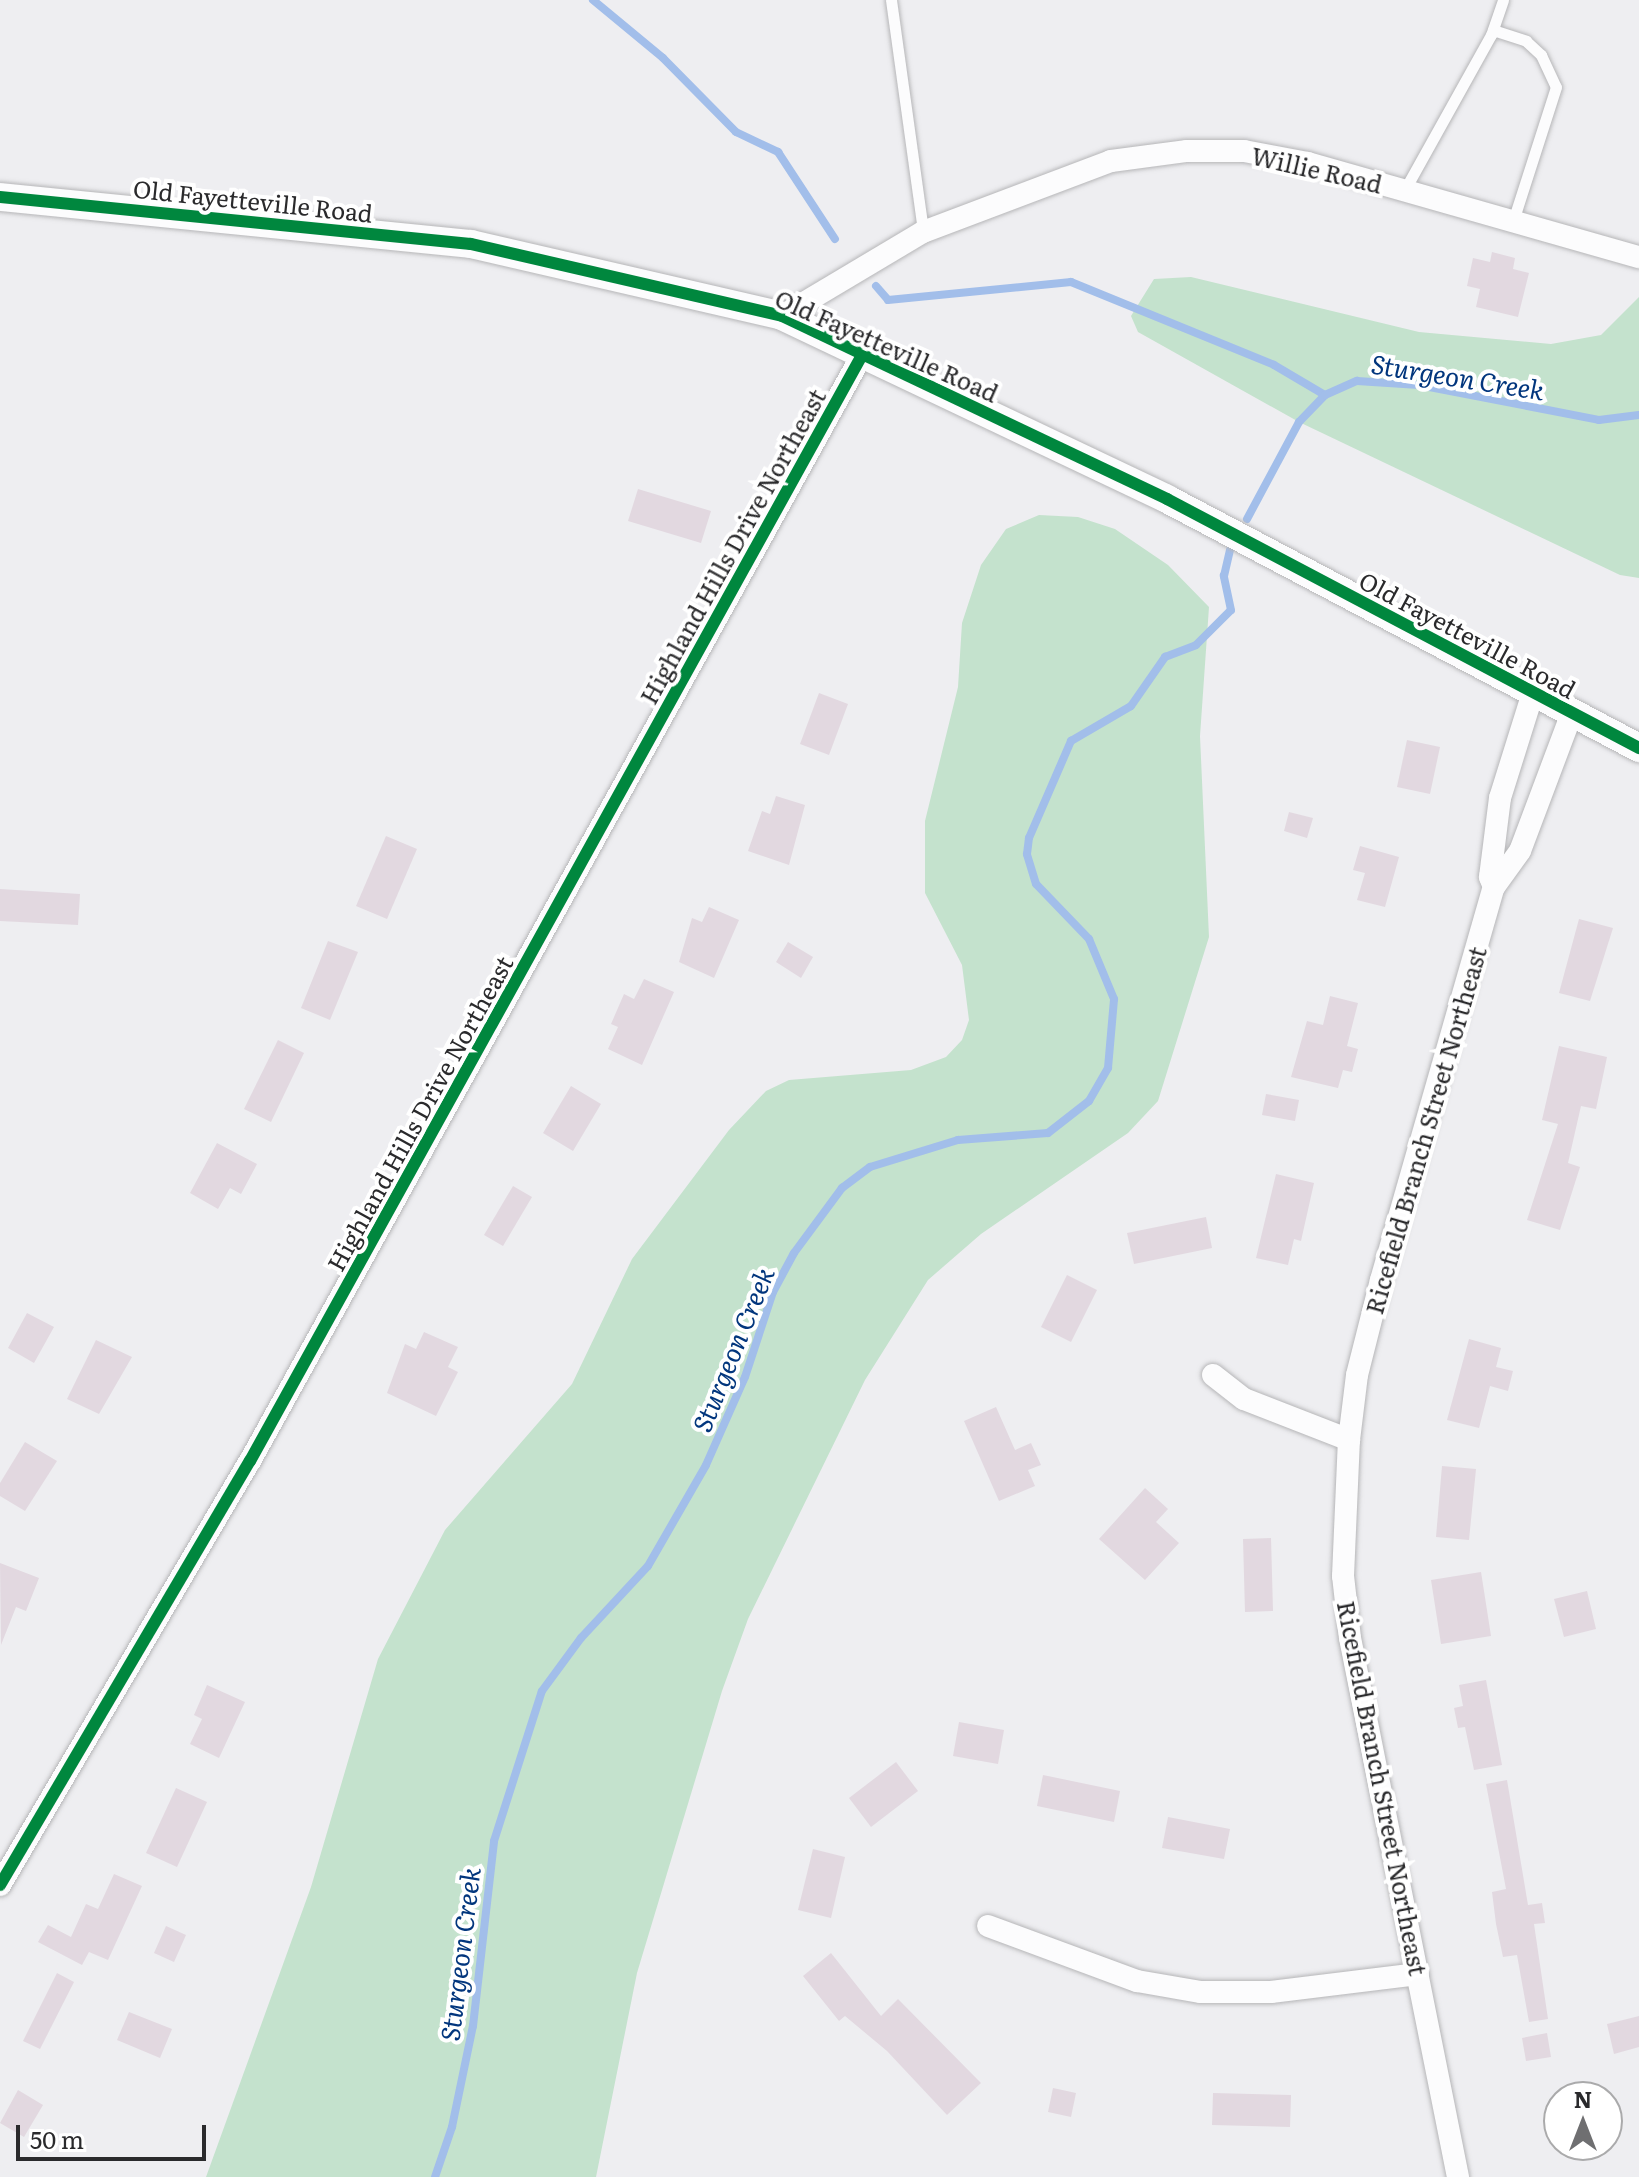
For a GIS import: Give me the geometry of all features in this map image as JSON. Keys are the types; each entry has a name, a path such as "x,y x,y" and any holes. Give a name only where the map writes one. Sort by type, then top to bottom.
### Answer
{"street":[{"name":"Willie Road","path":"782,316 923,232 1111,161 1187,151 1244,151 1404,191 1639,257"},
{"name":"Old Fayetteville Road","path":"0,197 471,244 782,316 1167,499 1532,696 1639,748"},
{"name":"Highland Hills Drive Northeast","path":"0,1885 258,1447 862,355"},
{"name":"Ricefield Branch Street Northeast","path":"1494,887 1490,877 1500,798 1532,696"},
{"name":"Ricefield Branch Street Northeast","path":"1458,2177 1350,1638 1343,1576 1349,1440 1357,1375 1381,1280 1494,887 1520,851 1571,715"},
{"path":"1213,1375 1244,1399 1349,1440"},
{"path":"988,1926 1137,1981 1201,1992 1271,1992 1418,1974"}],"lane":[{"path":"891,0 923,232"},
{"path":"1404,191 1493,30 1503,0"},
{"path":"1493,30 1526,41 1541,55 1556,87 1513,221"}],"green space":[{"path":"1191,277 1419,332 1551,344 1601,335 1639,297 1639,578 1620,575 1299,422 1138,332 1131,316 1154,279"},
{"path":"1039,515 1078,517 1115,529 1168,565 1209,607 1200,736 1209,937 1158,1101 1128,1133 981,1234 928,1280 865,1380 748,1619 722,1691 637,1973 596,2177 206,2177 311,1887 378,1659 445,1530 572,1384 632,1259 729,1130 766,1091 789,1080 911,1070 946,1057 962,1040 969,1020 962,965 925,893 925,821 958,687 962,623 981,565 1006,529"}],"building":[{"path":"1492,252 1515,258 1513,269 1529,273 1518,317 1476,307 1480,289 1467,286 1473,258 1490,262"},
{"path":"638,489 711,511 701,543 628,521"},
{"path":"819,693 848,704 829,755 800,744"},
{"path":"1407,740 1440,747 1430,794 1397,787"},
{"path":"776,796 805,805 789,865 748,851 762,811 770,814"},
{"path":"1289,812 1313,818 1307,838 1284,831"},
{"path":"386,836 417,849 387,919 356,906"},
{"path":"1360,846 1399,857 1385,907 1357,900 1365,873 1353,870"},
{"path":"0,889 80,894 78,925 0,921"},
{"path":"709,907 739,920 714,978 679,962 692,918 702,922"},
{"path":"1579,919 1613,928 1590,1001 1559,993"},
{"path":"328,941 358,952 330,1020 301,1008"},
{"path":"788,942 813,957 801,978 776,962"},
{"path":"644,979 674,992 642,1065 608,1049 618,1027 611,1024 624,994 634,999"},
{"path":"1330,996 1358,1003 1347,1046 1358,1049 1352,1072 1343,1070 1338,1088 1291,1077 1307,1021 1323,1025"},
{"path":"278,1040 304,1053 271,1122 244,1109"},
{"path":"1559,1046 1607,1057 1596,1109 1581,1106 1568,1163 1580,1167 1560,1230 1527,1220 1558,1124 1542,1120"},
{"path":"571,1086 601,1104 573,1151 543,1133"},
{"path":"1266,1094 1299,1100 1295,1121 1262,1115"},
{"path":"217,1143 257,1164 241,1194 230,1188 218,1209 190,1193"},
{"path":"1276,1174 1314,1183 1301,1241 1294,1239 1288,1265 1256,1258"},
{"path":"513,1186 532,1197 503,1246 484,1235"},
{"path":"1206,1217 1212,1248 1134,1264 1127,1233"},
{"path":"1067,1275 1097,1290 1071,1342 1041,1327"},
{"path":"27,1313 54,1327 34,1363 8,1348"},
{"path":"424,1332 458,1347 448,1367 458,1372 436,1416 387,1393 405,1344 416,1349"},
{"path":"1469,1339 1501,1348 1496,1367 1513,1371 1508,1391 1490,1386 1479,1428 1447,1420"},
{"path":"96,1340 132,1357 99,1414 67,1399"},
{"path":"996,1407 1015,1450 1031,1443 1041,1465 1028,1470 1035,1486 999,1501 964,1421"},
{"path":"25,1442 57,1461 25,1511 0,1496 0,1483"},
{"path":"1442,1466 1476,1469 1469,1540 1436,1537"},
{"path":"1145,1488 1168,1509 1156,1522 1179,1543 1145,1580 1099,1539"},
{"path":"1271,1538 1273,1611 1245,1612 1243,1539"},
{"path":"0,1563 39,1578 26,1611 16,1607 1,1645"},
{"path":"1481,1572 1491,1636 1441,1644 1431,1580"},
{"path":"1587,1591 1596,1629 1564,1637 1554,1599"},
{"path":"1486,1680 1502,1765 1474,1770 1465,1727 1458,1728 1454,1708 1463,1706 1459,1685"},
{"path":"207,1685 245,1702 219,1758 190,1744 202,1719 194,1715"},
{"path":"959,1722 1004,1730 998,1764 953,1756"},
{"path":"896,1762 918,1791 871,1827 849,1798"},
{"path":"1043,1775 1120,1791 1114,1822 1037,1806"},
{"path":"1507,1780 1528,1905 1542,1903 1545,1923 1534,1924 1548,2019 1529,2022 1517,1955 1503,1957 1492,1892 1506,1889 1486,1784"},
{"path":"176,1788 207,1802 177,1867 146,1853"},
{"path":"1168,1817 1230,1829 1224,1859 1162,1848"},
{"path":"813,1849 845,1857 831,1918 798,1910"},
{"path":"114,1874 142,1886 108,1960 89,1952 82,1965 38,1942 48,1925 71,1937 86,1904 98,1909"},
{"path":"166,1926 186,1935 174,1962 154,1953"},
{"path":"831,1953 881,2016 898,1999 981,2083 947,2115 887,2051 845,2016 839,2021 803,1976"},
{"path":"57,1973 74,1982 40,2049 23,2041"},
{"path":"129,2012 172,2029 160,2058 117,2040"},
{"path":"1639,2016 1639,2047 1614,2054 1607,2024"},
{"path":"1547,2033 1551,2057 1526,2061 1522,2038"},
{"path":"1053,2088 1076,2093 1071,2117 1048,2112"},
{"path":"18,2090 43,2105 24,2137 0,2123"},
{"path":"1213,2093 1291,2095 1290,2127 1212,2125"}],"waterway":[{"path":"593,0 663,58 736,132 778,152 835,239"},
{"path":"876,286 888,300 1071,282 1274,365 1325,395"},
{"name":"Sturgeon Creek","path":"1247,519 1299,422 1325,395 1357,381 1419,385 1599,420 1639,415"},
{"name":"Sturgeon Creek","path":"435,2177 452,2127 473,2026 494,1841 542,1691 581,1638 648,1566 706,1465 745,1377 773,1292 794,1253 842,1188 870,1167 958,1140 1048,1133 1089,1101 1108,1068 1114,999 1089,939 1036,884 1027,854 1029,838 1071,741 1131,706 1165,657 1196,645 1231,610 1224,576 1230,550"}],"cycle path":[{"path":"0,197 471,244 782,316 1167,499 1639,748"},
{"path":"0,1885 250,1461 862,355"}]}
